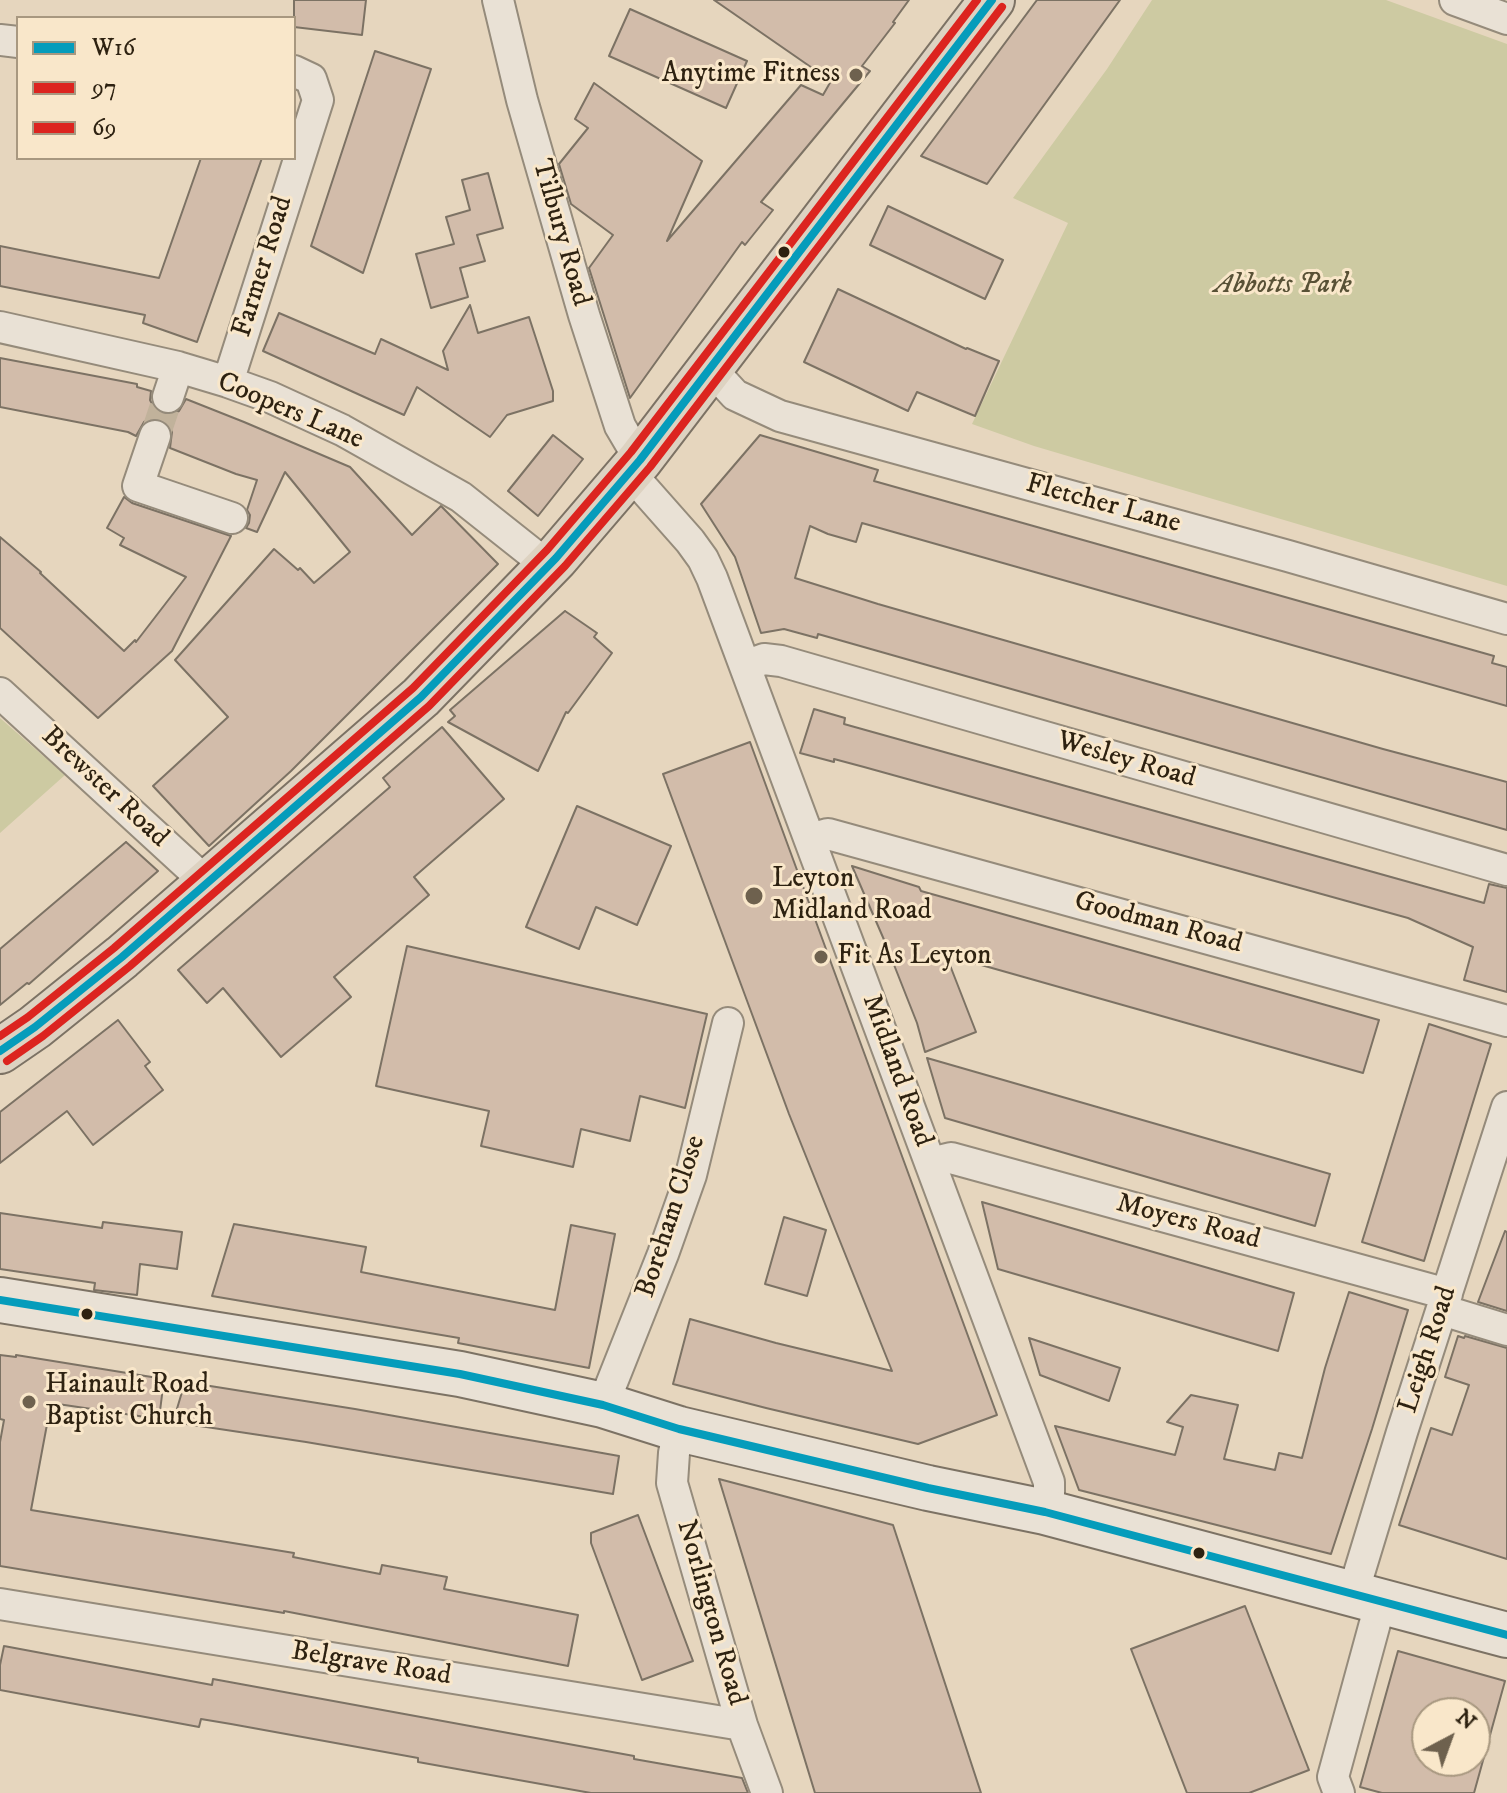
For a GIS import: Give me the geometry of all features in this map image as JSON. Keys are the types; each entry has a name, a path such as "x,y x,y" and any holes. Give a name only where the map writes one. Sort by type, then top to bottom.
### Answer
{"main road":[{"path":"0,1051 111,966 421,697 548,566 635,466 992,0"}],"street":[{"name":"Tilbury Road","path":"498,0 522,100 584,315 635,466"},
{"path":"1455,0 1507,19"},
{"name":"Farmer Road","path":"228,382 318,100 311,79 296,72"},
{"name":"Coopers Lane","path":"0,327 178,367 270,397 342,430 461,497 548,566"},
{"path":"168,397 178,367"},
{"name":"Fletcher Lane","path":"711,369 735,395 780,416 1507,619"},
{"path":"155,436 138,486 232,518"},
{"name":"Midland Road","path":"635,466 703,559 712,578 1049,1482 1045,1512"},
{"name":"Wesley Road","path":"745,666 764,659 781,661 1507,870"},
{"name":"Brewster Road","path":"0,693 207,883"},
{"name":"Goodman Road","path":"810,839 828,834 1507,1021"},
{"name":"Boreham Close","path":"603,1405 691,1175 728,1023"},
{"name":"Leigh Road","path":"1339,1793 1333,1777 1367,1597 1444,1302 1507,1107"},
{"name":"Moyers Road","path":"930,1163 951,1158 1444,1302 1507,1330"},
{"path":"0,1300 460,1374 603,1405 679,1429 928,1488 1045,1512 1507,1635"},
{"name":"Norlington Road","path":"679,1429 672,1483 742,1725 767,1793"},
{"name":"Belgrave Road","path":"0,1604 742,1725"}],"green space":[{"name":"Abbotts Park","path":"1152,0 1386,0 1507,44 1507,586 1034,446 972,424 1068,223 1013,198 1107,69"},
{"path":"0,718 65,775 0,833"}],"building":[{"path":"294,0 366,0 362,35 296,27"},
{"path":"714,0 909,0 862,66 870,71 761,202 773,210 745,245 742,242 630,398 589,268 613,235 571,204 559,164 588,128 575,119 594,83 702,161 667,241 801,85 823,95 831,81"},
{"path":"1037,0 1120,0 987,184 921,156"},
{"path":"630,9 747,61 726,108 609,56"},
{"path":"375,51 431,69 363,273 311,246"},
{"path":"200,160 261,160 197,342 143,323 145,315 0,286 0,246 159,278"},
{"path":"488,173 503,228 477,235 485,261 460,268 468,297 431,308 416,254 454,244 446,217 470,210 462,180"},
{"path":"888,206 1003,260 985,299 870,245"},
{"path":"838,289 966,349 999,361 975,416 917,392 908,411 804,362"},
{"path":"470,305 478,333 529,317 553,391 553,401 507,415 490,437 417,387 404,415 263,351 279,313 375,354 381,339 448,370 443,351"},
{"path":"0,358 137,384 137,387 151,391 150,400 154,408 163,414 171,415 179,411 186,399 244,422 350,467 412,535 441,506 498,564 291,771 209,846 153,786 228,717 175,660 274,549 314,583 350,552 285,472 257,532 246,528 250,515 247,510 257,480 170,448 172,432 162,419 152,418 144,422 136,436 0,407"},
{"path":"553,435 583,459 538,516 508,491"},
{"path":"760,435 878,470 874,481 1494,656 1492,663 1507,667 1507,706 862,523 856,542 810,526 795,578 1383,749 1507,782 1507,830 818,634 817,638 784,629 761,633 735,557 701,504"},
{"path":"124,497 132,503 231,536 172,651 98,718 0,628 0,537 124,651 136,642 186,577 120,545 124,538 107,528"},
{"path":"565,611 597,633 594,637 612,653 566,712 538,771 448,722 455,716 450,710"},
{"path":"814,709 845,718 844,724 1484,903 1489,884 1507,888 1507,992 1464,980 1473,947 1408,918 864,767 800,753"},
{"path":"442,727 504,799 414,877 429,895 334,977 351,997 281,1057 223,988 207,1003 178,970 390,787 383,778"},
{"path":"750,742 997,1415 918,1444 673,1384 690,1319 892,1371 789,1114 663,774"},
{"path":"577,806 671,846 637,925 596,907 579,949 526,927"},
{"path":"126,842 158,871 29,984 0,1005 0,949"},
{"path":"852,866 919,887 921,891 1379,1020 1363,1073 946,955 976,1032 925,1052 917,1023"},
{"path":"407,946 707,1014 685,1108 640,1096 630,1141 581,1129 573,1167 481,1146 489,1111 376,1086"},
{"path":"118,1020 150,1062 145,1066 163,1090 93,1145 67,1111 0,1163 0,1112"},
{"path":"1429,1024 1491,1044 1424,1261 1362,1242"},
{"path":"927,1058 1330,1174 1315,1226 945,1118"},
{"path":"982,1202 1294,1293 1278,1351 998,1269"},
{"path":"0,1213 102,1228 103,1222 182,1232 177,1269 140,1264 137,1295 94,1290 95,1283 0,1269"},
{"path":"784,1217 826,1230 807,1296 765,1284"},
{"path":"234,1224 366,1247 361,1272 555,1310 571,1225 615,1234 589,1368 458,1343 459,1338 212,1296"},
{"path":"1507,1232 1507,1311 1478,1302"},
{"path":"1349,1292 1408,1310 1331,1554 1079,1490 1055,1426 1175,1455 1183,1427 1167,1422 1191,1395 1238,1405 1224,1459 1275,1470 1279,1453 1302,1458"},
{"path":"1458,1336 1507,1348 1507,1559 1399,1525 1431,1428 1452,1435 1469,1385 1445,1377"},
{"path":"1029,1338 1120,1368 1109,1401 1040,1375"},
{"path":"0,1355 164,1379 159,1419 51,1403 31,1510 294,1553 293,1557 380,1574 382,1565 447,1577 444,1589 578,1615 568,1666 284,1611 0,1566 0,1442 4,1420 0,1419"},
{"path":"185,1382 619,1456 613,1494 173,1422"},
{"path":"719,1479 893,1525 981,1793 815,1793"},
{"path":"638,1515 693,1661 642,1680 591,1543 591,1533"},
{"path":"1245,1606 1309,1770 1249,1793 1187,1793 1131,1649"},
{"path":"4,1646 212,1685 213,1679 634,1756 634,1759 742,1778 748,1793 591,1793 231,1724 201,1719 199,1727 0,1690"},
{"path":"1398,1651 1505,1681 1491,1732 1491,1697 1411,1697 1411,1777 1478,1777 1474,1793 1382,1793 1360,1787"}],"tunnel":[{"path":"155,436 168,397"}],"transit line":[{"name":"69","path":"0,1036 114,948 413,688 547,550 631,452 977,0"},
{"name":"W16","path":"0,1051 122,957 421,697 556,558 640,460 992,0"},
{"name":"97","path":"7,1061 130,966 429,706 565,566 650,467 1002,7"},
{"name":"W16","path":"0,1300 460,1374 603,1405 679,1429 928,1488 1045,1512 1507,1635"}],"place":[{"name":"Anytime Fitness","path":"856,75"},
{"name":"Leyton Midland Road","path":"754,896"},
{"name":"Fit As Leyton","path":"821,957"},
{"name":"Hainault Road Baptist Church","path":"29,1402"}]}
